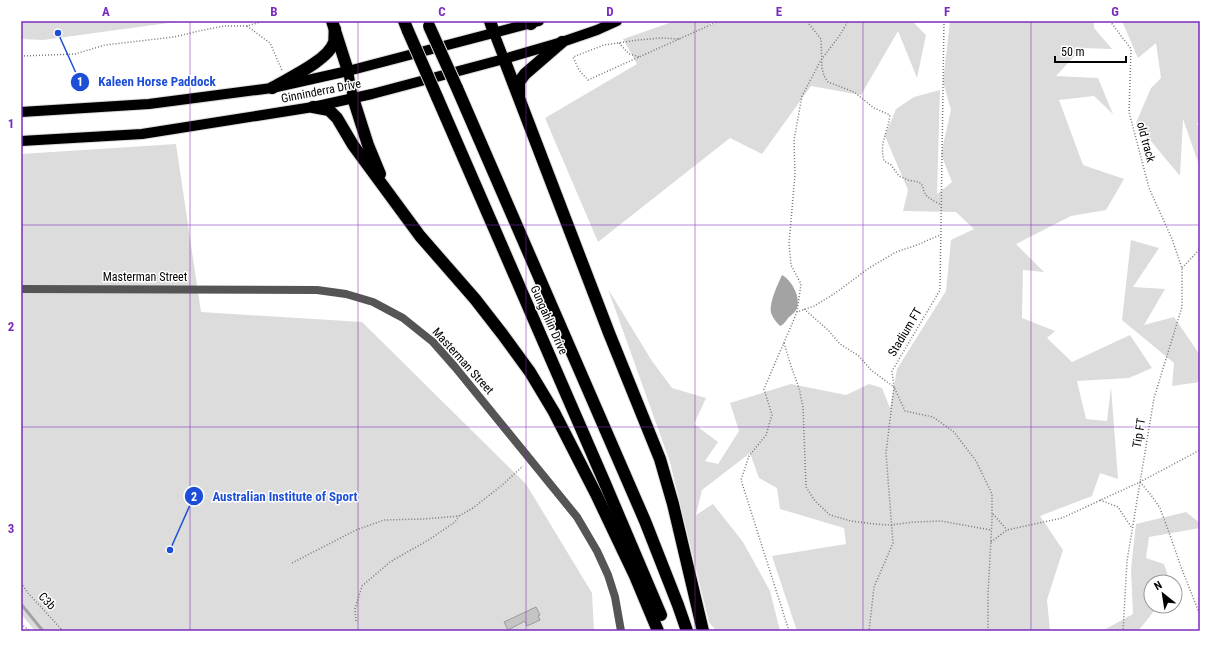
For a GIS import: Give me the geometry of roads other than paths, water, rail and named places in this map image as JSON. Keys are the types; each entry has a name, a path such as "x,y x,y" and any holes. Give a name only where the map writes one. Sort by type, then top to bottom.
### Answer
{"highway":[{"path":"490,21 494,33"},
{"name":"Gungahlin Drive","path":"428,24 645,521 687,631"},
{"path":"333,25 348,71"},
{"path":"272,88 308,68 327,52 334,43 333,25"},
{"name":"Gungahlin Drive","path":"406,26 643,572 667,631"},
{"path":"518,98 520,82 525,74 562,42"},
{"path":"504,59 609,334 660,459 673,504 703,631"},
{"path":"353,98 368,145 390,195"},
{"path":"313,107 329,110 337,118 353,145 420,236 475,299 530,372 554,412 636,576 658,631"}],"main road":[{"name":"Ginninderra Drive","path":"21,142 142,134 313,107 504,59 562,42 597,30 617,21"},
{"name":"Ginninderra Drive","path":"21,112 155,103 272,88 348,71 531,22"},
{"path":"494,33 504,59"},
{"path":"348,71 353,98"}],"street":[{"name":"Masterman Street","path":"21,289 317,290 346,294 373,302 403,318 433,342 455,367 577,517 597,551 608,575 615,597 621,631"}],"waterway":[{"path":"21,604 43,631"}],"place":[{"name":"Kaleen Horse Paddock","path":"58,33"},
{"name":"Australian Institute of Sport","path":"170,550"}]}
